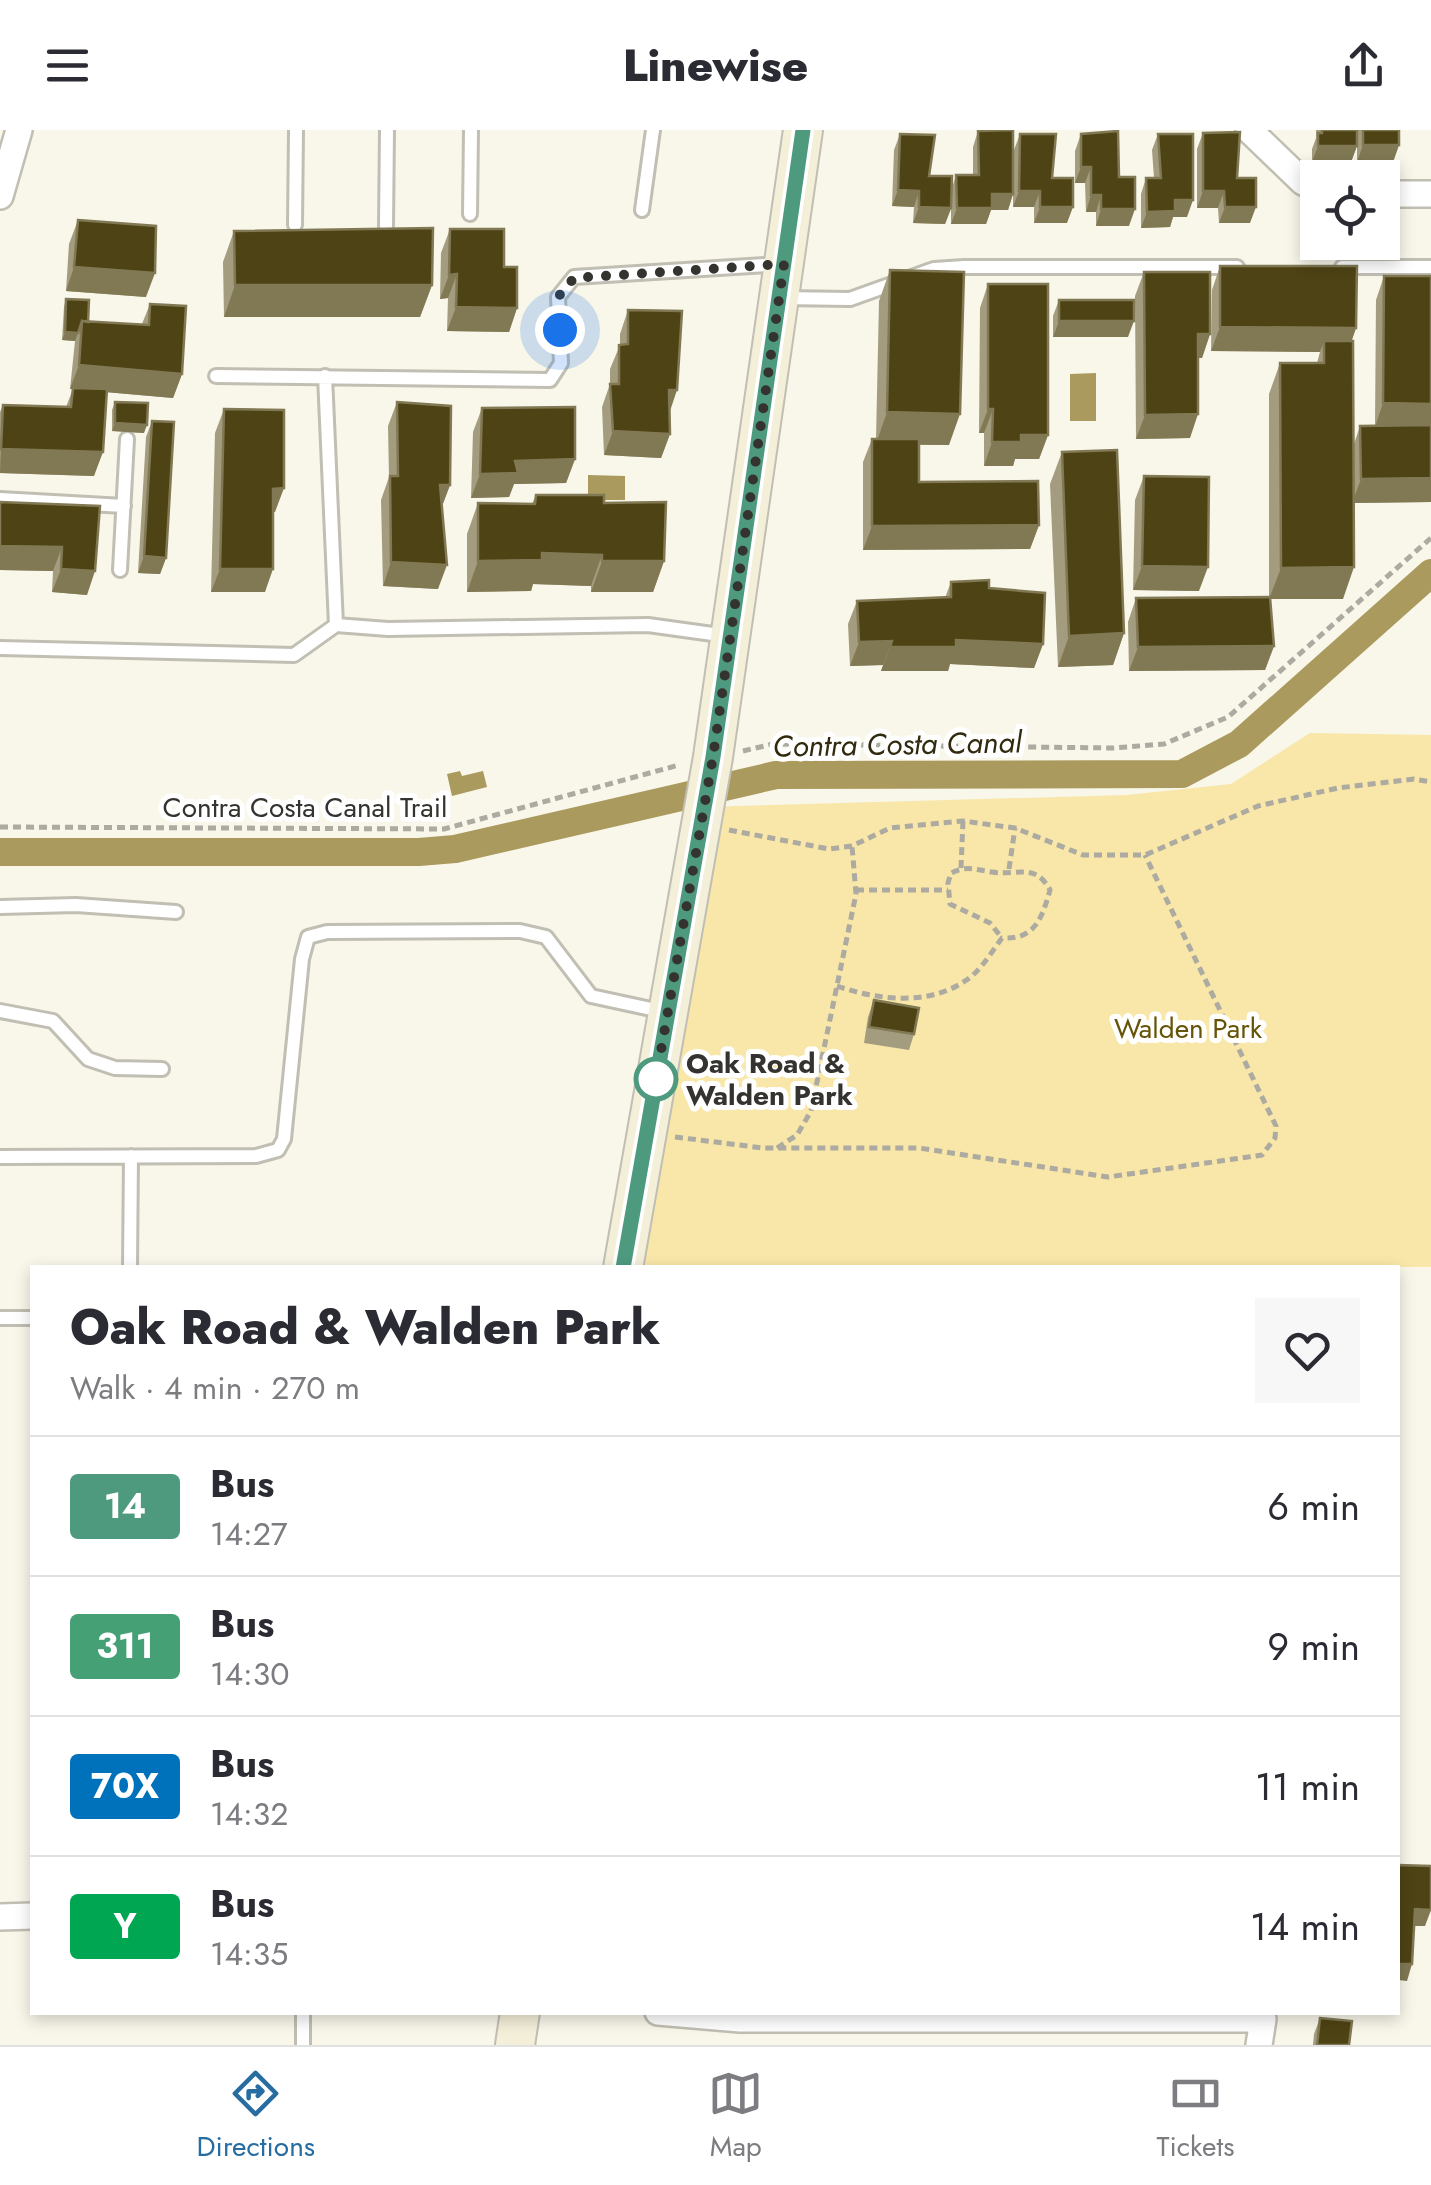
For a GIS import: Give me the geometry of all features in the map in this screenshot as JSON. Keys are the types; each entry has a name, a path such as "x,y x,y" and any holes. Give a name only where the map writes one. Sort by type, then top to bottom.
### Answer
{"main road":[{"path":"624,1265 731,637 803,130"},
{"path":"515,2045 520,2015"}],"street":[{"path":"0,196 19,130"},
{"path":"1249,130 1300,179"},
{"path":"1400,194 1431,194"},
{"path":"0,1916 30,1916"},
{"path":"693,2015 740,2019 1263,2019 1260,2045"}],"lane":[{"path":"295,225 296,130"},
{"path":"386,226 387,130"},
{"path":"470,214 471,130"},
{"path":"642,210 653,130"},
{"path":"216,376 550,380 561,363 558,297 574,278 782,281 850,299 934,269 1256,267"},
{"path":"1334,267 1431,267"},
{"path":"325,376 336,626"},
{"path":"120,570 128,439"},
{"path":"0,499 124,506"},
{"path":"0,648 294,655 336,626 648,626 731,637"},
{"path":"0,908 76,905 176,912"},
{"path":"0,1157 256,1156 278,1150 284,1140 302,959 308,937 327,932 520,931 546,937 592,996 667,1012"},
{"path":"0,1011 53,1021 88,1058 115,1068 162,1068"},
{"path":"130,1265 131,1156"},
{"path":"0,1318 30,1318"},
{"path":"302,2015 303,2045"}],"path":[{"path":"765,746 1113,748 1164,744 1228,718 1431,538"},
{"name":"Contra Costa Canal Trail","path":"0,827 444,829 662,770"},
{"path":"702,816 828,849 852,846 890,828 962,821 1016,828 1083,855 1144,855 1258,806 1338,788 1414,779 1431,782"},
{"path":"962,821 962,868"},
{"path":"1009,870 1016,828"},
{"path":"778,1148 798,1135 811,1112 856,890 852,846"},
{"path":"646,1136 778,1148 919,1148 1108,1177 1262,1155 1275,1138 1276,1126 1144,855"},
{"path":"838,986 910,1000 952,987 973,975 1002,938 1026,936 1036,928 1050,890 1043,877 1031,871 962,868 952,873 950,904 990,923 1002,938"},
{"path":"856,890 948,890"},
{"path":"889,1008 891,997"}],"green space":[{"name":"Walden Park","path":"1310,733 1431,735 1431,1267 623,1265 704,807 1127,795 1231,784"}],"shaded area":[{"path":"1096,373 1096,421 1070,421 1070,374"},
{"path":"588,475 625,476 625,500 588,500"},
{"path":"460,771 462,776 483,771 487,787 452,796 447,774"}],"building":[{"path":"1013,130 1013,194 992,194 992,208 957,208 956,175 979,175 978,131"},
{"path":"1357,130 1357,146 1318,146 1318,133"},
{"path":"1363,130 1399,130 1399,145 1363,145"},
{"path":"1118,131 1119,177 1135,177 1135,209 1101,209 1101,195 1091,195 1091,167 1081,167 1081,134"},
{"path":"1240,132 1237,178 1256,178 1256,207 1225,207 1224,191 1203,191 1203,133"},
{"path":"900,134 935,135 929,176 952,176 951,208 919,207 919,191 898,190"},
{"path":"1020,134 1056,134 1052,178 1073,178 1073,207 1040,207 1040,191 1019,191"},
{"path":"1158,134 1193,134 1193,200 1175,200 1175,211 1147,212 1146,178 1161,178"},
{"path":"78,220 156,226 155,273 74,267"},
{"path":"433,228 432,285 235,285 234,231"},
{"path":"450,229 504,229 504,267 517,267 517,308 456,307 457,274 449,275"},
{"path":"1220,266 1357,266 1356,328 1220,327"},
{"path":"890,270 964,272 960,414 887,412"},
{"path":"1144,272 1210,272 1210,334 1198,334 1198,414 1145,415"},
{"path":"1384,276 1431,276 1431,404 1383,403"},
{"path":"988,284 1048,284 1048,435 1021,435 1021,442 992,442 993,409 988,409"},
{"path":"66,299 89,300 88,322 82,321 78,333 65,332"},
{"path":"1059,300 1134,300 1134,321 1059,321"},
{"path":"150,304 186,306 182,374 79,365 82,321 149,325"},
{"path":"628,310 682,311 677,390 669,390 670,434 613,431 610,384 619,384 619,345 628,344"},
{"path":"1324,341 1353,341 1354,567 1281,568 1280,363 1324,363"},
{"path":"73,388 107,389 103,452 1,449 3,405 71,407"},
{"path":"115,402 148,403 147,425 115,423"},
{"path":"397,402 451,406 450,485 440,485 447,565 391,562 390,476 398,476"},
{"path":"575,407 575,459 515,461 518,473 480,474 482,408"},
{"path":"224,409 284,410 284,488 273,489 273,569 220,569"},
{"path":"152,421 174,422 166,558 144,556"},
{"path":"1431,425 1431,478 1361,479 1360,426"},
{"path":"872,439 919,439 919,482 1038,481 1039,525 872,526"},
{"path":"1117,450 1124,633 1069,636 1062,452"},
{"path":"1144,476 1209,477 1208,567 1142,566"},
{"path":"536,495 604,495 604,503 666,502 664,561 602,561 602,555 542,553 542,560 478,561 478,503 535,504"},
{"path":"0,502 100,506 95,571 61,569 62,547 0,546"},
{"path":"989,580 989,588 1045,593 1043,644 956,640 956,647 890,647 892,641 859,642 857,601 951,597 951,582"},
{"path":"1270,597 1274,646 1138,647 1136,598"},
{"path":"874,1000 919,1008 914,1034 869,1027"},
{"path":"1400,1865 1431,1866 1431,1910 1415,1909 1412,1964 1400,1964"},
{"path":"1320,2018 1352,2021 1349,2045 1317,2045"}],"waterway":[{"name":"Contra Costa Canal","path":"0,852 419,852 455,849 776,775 1182,774 1239,744 1431,573"}],"bus line":[{"name":"14","path":"624,1265 713,757 803,130"}],"place":[{"name":"Oak Road & Walden Park","path":"656,1079"}],"route":[{"path":"560,330 558,297 574,278 606,272 784,264 713,757 656,1079"}]}
